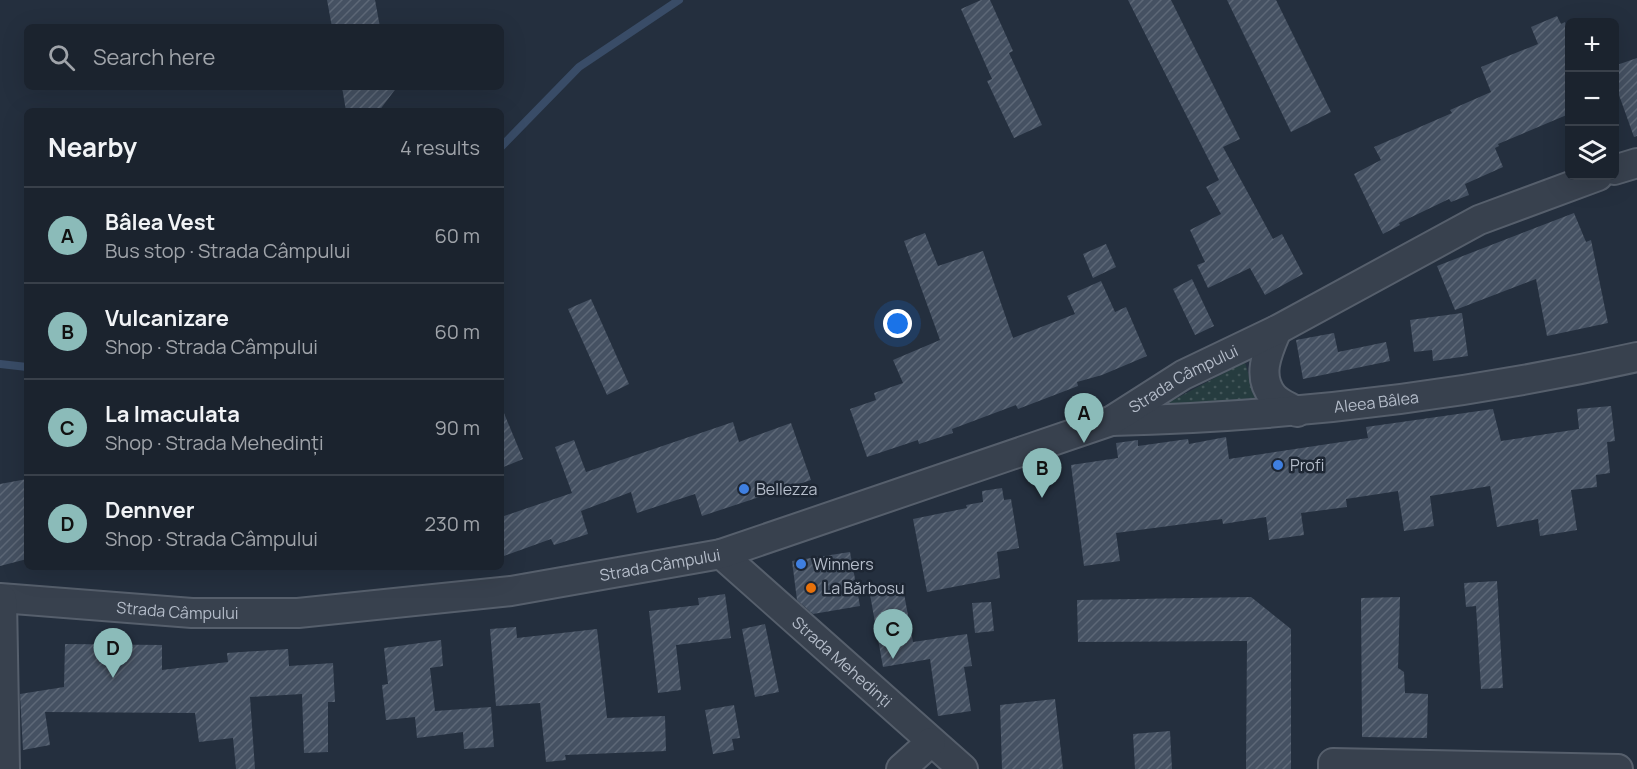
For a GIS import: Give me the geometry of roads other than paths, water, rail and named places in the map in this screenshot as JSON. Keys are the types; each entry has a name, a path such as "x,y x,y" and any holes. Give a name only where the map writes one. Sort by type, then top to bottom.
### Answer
{"street":[{"path":"1619,168 1637,163"},
{"name":"Strada Câmpului","path":"1,599 192,613 298,613 511,591 721,554 1111,421 1183,375 1277,330 1479,220 1587,180"},
{"name":"Strada Câmpului","path":"1277,330 1264,358 1265,378 1273,397 1297,412"},
{"name":"Aleea Bâlea","path":"1111,421 1194,419 1297,412 1397,400 1637,357"},
{"name":"Strada Mehedinți","path":"721,554 963,769"},
{"path":"1,599 5,769"},
{"path":"901,769 931,742"},
{"path":"1332,769 1332,763 1618,769"}],"waterway":[{"path":"504,144 579,67 679,0"},
{"path":"0,364 24,367"}],"place":[{"name":"Bâlea Vest","path":"1084,443"},
{"name":"Profi","path":"1278,465"},
{"name":"Bellezza","path":"744,489"},
{"name":"Vulcanizare","path":"1042,498"},
{"name":"Winners","path":"801,564"},
{"name":"La Bărbosu","path":"811,588"},
{"name":"La Imaculata","path":"893,659"},
{"name":"Dennver","path":"113,678"}]}
